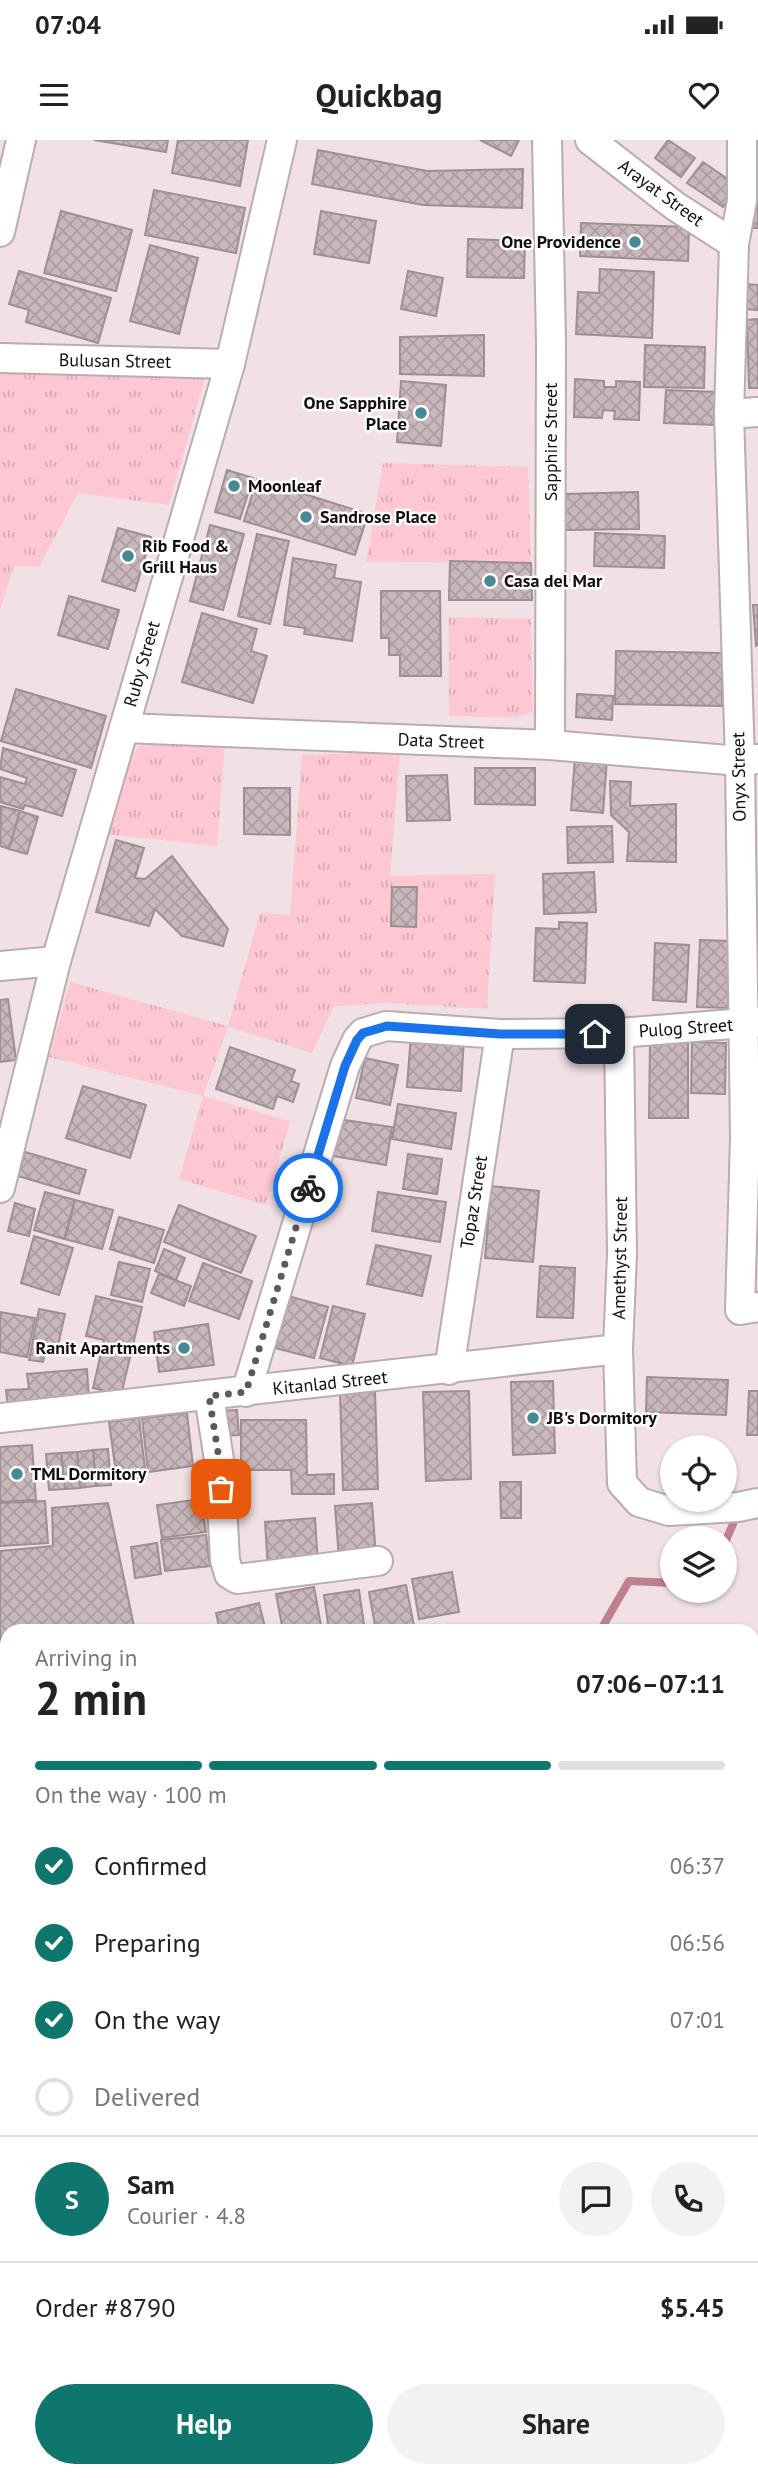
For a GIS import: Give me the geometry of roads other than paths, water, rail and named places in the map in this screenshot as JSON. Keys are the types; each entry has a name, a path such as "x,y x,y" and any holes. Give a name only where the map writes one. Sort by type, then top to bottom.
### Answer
{"street":[{"path":"0,232 22,140"},
{"name":"Ruby Street","path":"0,1188 56,961 230,363 282,140"},
{"name":"Sapphire Street","path":"547,140 551,343 550,745"},
{"name":"Arayat Street","path":"590,140 675,206 734,244"},
{"name":"Onyx Street","path":"742,140 742,201 734,244 729,414 746,584 750,1023 745,1151 749,1308"},
{"name":"Bulusan Street","path":"0,358 230,363"},
{"path":"729,414 758,412"},
{"name":"Data Street","path":"124,729 550,745 749,760"},
{"path":"0,966 56,961"},
{"name":"Pulog Street","path":"246,1392 345,1066 363,1033 387,1026 500,1034 619,1033 750,1023"},
{"name":"Amethyst Street","path":"619,1033 622,1254 618,1349 622,1483 639,1502 669,1511 738,1507 758,1503"},
{"name":"Topaz Street","path":"449,1370 500,1034"},
{"name":"Kitanlad Street","path":"0,1418 449,1370 618,1349"},
{"path":"209,1396 220,1465 225,1560 229,1574 237,1578 378,1561"}],"waterway":[{"path":"604,1624 629,1581 660,1582"}],"place":[{"name":"One Providence","path":"635,242"},
{"name":"One Sapphire Place","path":"421,413"},
{"name":"Moonleaf","path":"234,486"},
{"name":"Sandrose Place","path":"306,517"},
{"name":"Rib Food & Grill Haus","path":"128,556"},
{"name":"Casa del Mar","path":"490,581"},
{"name":"Ranit Apartments","path":"184,1348"},
{"name":"JB's Dormitory","path":"533,1418"},
{"name":"TML Dormitory","path":"17,1474"}]}
